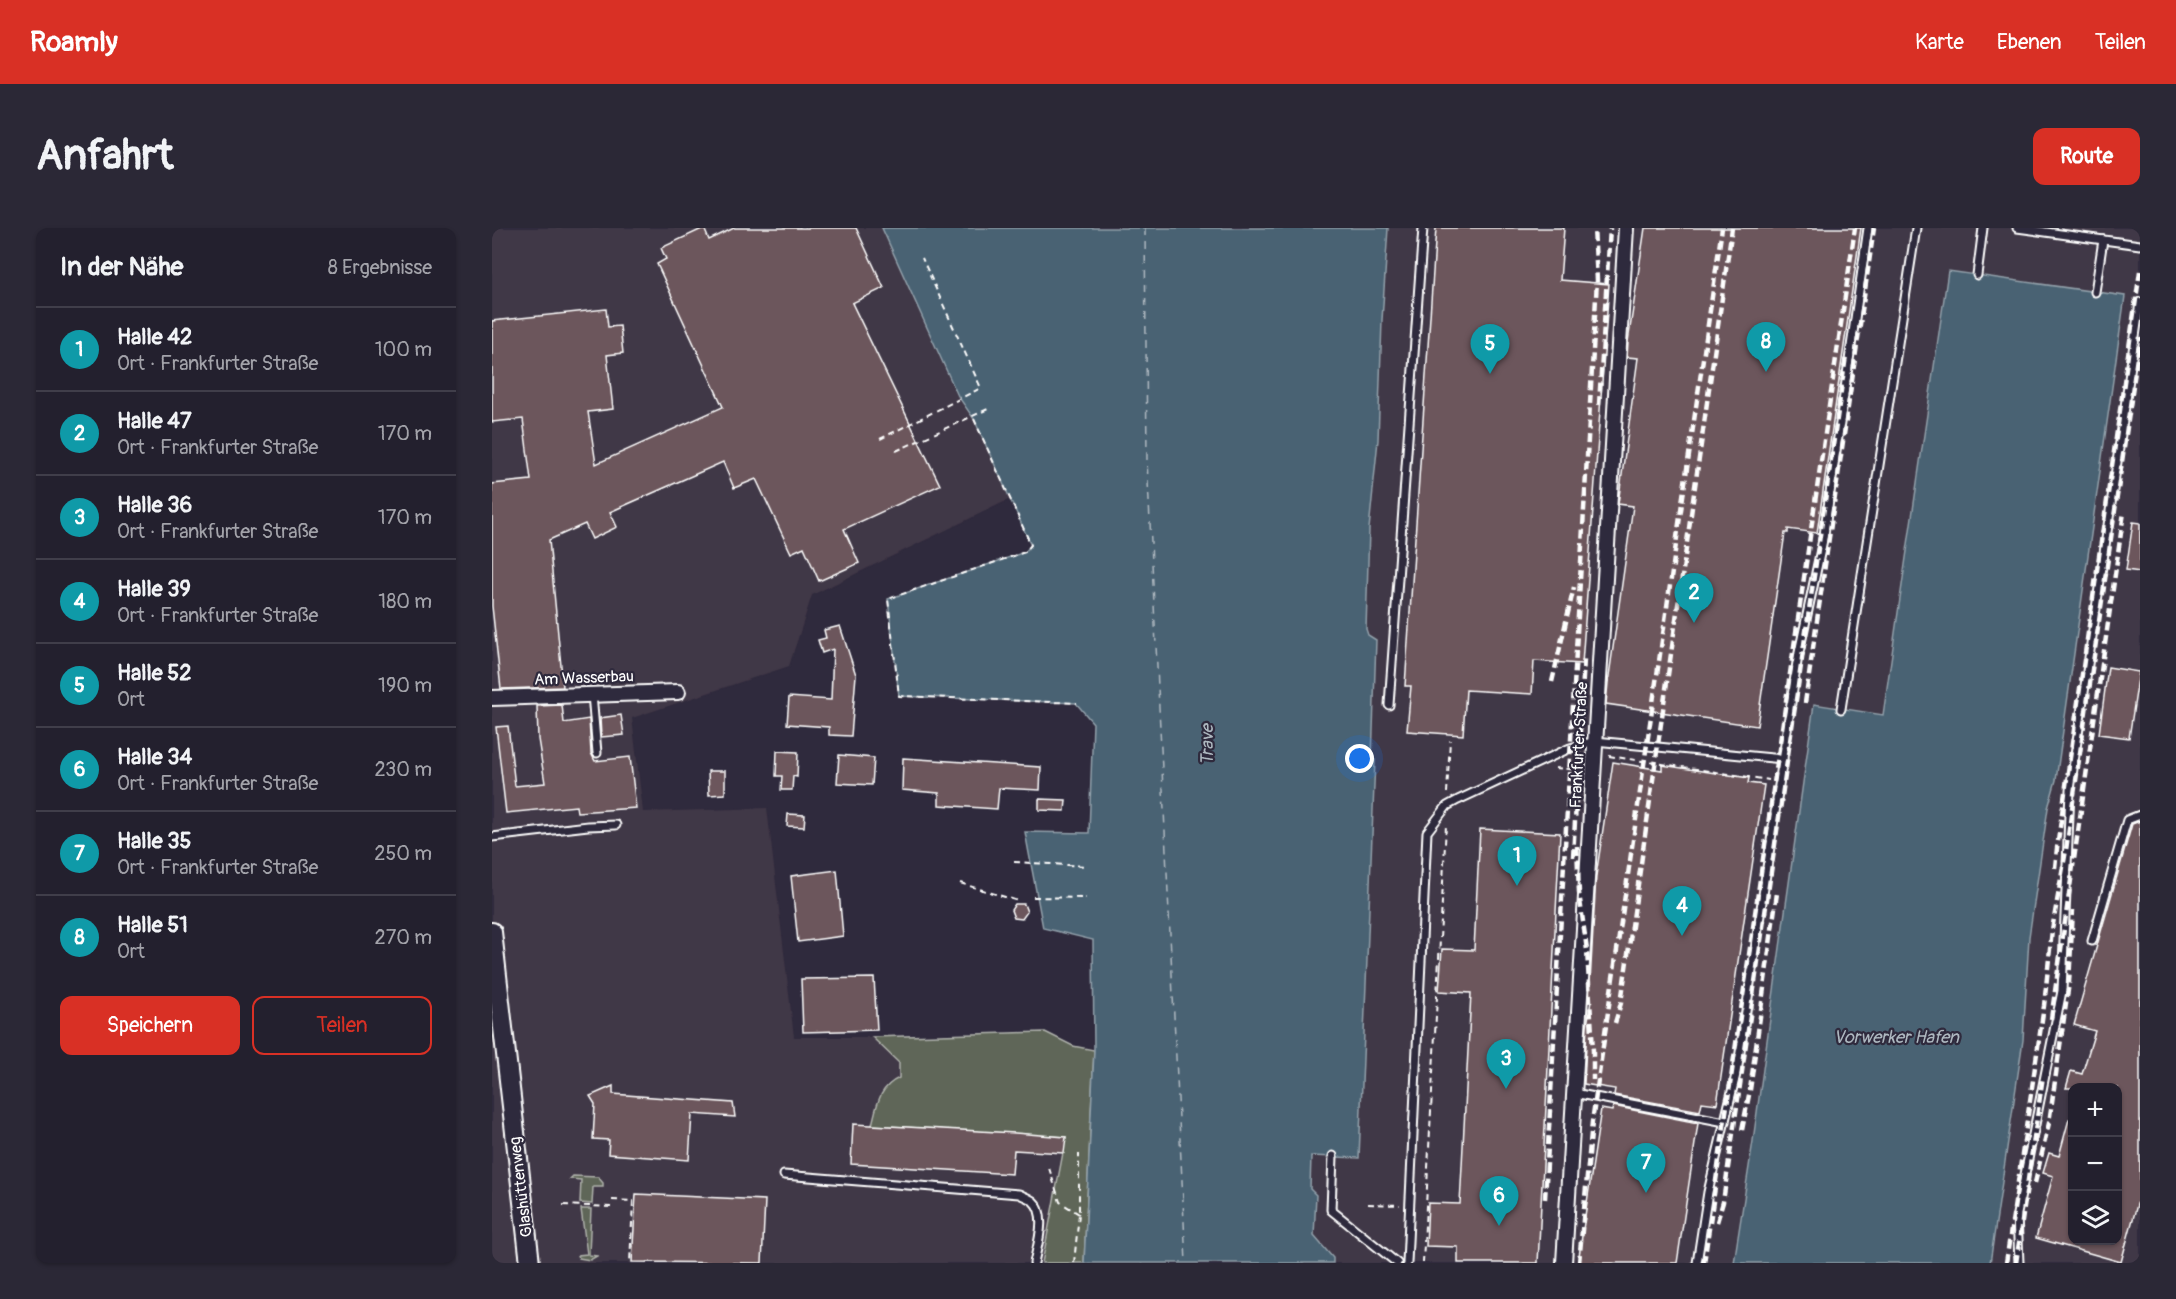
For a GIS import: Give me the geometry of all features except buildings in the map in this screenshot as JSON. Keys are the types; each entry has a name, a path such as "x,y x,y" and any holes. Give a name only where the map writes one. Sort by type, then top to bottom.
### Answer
{"street":[{"name":"Frankfurter Straße","path":"1564,1263 1626,228"},
{"name":"Am Wasserbau","path":"492,698 678,692"},
{"name":"Glashüttenweg","path":"492,932 530,1263"}],"lane":[{"path":"1389,705 1423,228"},
{"path":"1697,1263 1708,1192 1738,1066 1797,662 1824,535 1868,228"},
{"path":"1841,709 1916,228"},
{"path":"1977,275 1983,228"},
{"path":"2018,228 2140,245"},
{"path":"2095,292 2103,240"},
{"path":"2019,1263 2017,1214 2062,991 2070,790 2140,302"},
{"path":"592,694 597,753"},
{"path":"1407,1263 1427,831 1447,806 1570,748 1595,741 1783,759"},
{"path":"2092,941 2127,820 2140,815"},
{"path":"492,837 616,825"},
{"path":"1574,1093 1725,1122"},
{"path":"1333,1156 1331,1209 1397,1263"},
{"path":"784,1175 1019,1194 1032,1200 1040,1212 1040,1232 1034,1263"}],"path":[{"path":"880,439 981,388 922,258"},
{"path":"896,452 988,409"},
{"path":"974,419 1031,545 1025,552 888,599 899,696 1077,703"},
{"path":"1422,1263 1450,740"},
{"path":"1600,755 1779,781"},
{"path":"1553,768 1593,771"},
{"path":"1014,862 1086,867"},
{"path":"960,883 1018,901"},
{"path":"1033,897 1086,898"},
{"path":"1074,1263 1079,1154"},
{"path":"1049,1168 1060,1202 1078,1214"},
{"path":"612,1200 633,1202 630,1263"},
{"path":"1368,1204 1409,1205"},
{"path":"563,1205 611,1207"}],"shaded area":[{"path":"492,228 882,228 957,396 974,419 1010,499 812,595 789,666 632,718 643,812 767,808 794,1037 872,1037 899,1063 899,1078 888,1083 879,1097 872,1125 1066,1137 1042,1263 492,1263"},
{"path":"1388,228 2140,228 2140,1263 1990,1263 2023,1040 2029,937 2048,808 2056,780 2125,296 1948,271 1883,716 1814,704 1734,1263 1333,1263 1333,1258 1314,1237 1316,1195 1310,1189 1311,1156 1359,1157 1375,760 1372,760 1371,638 1366,629 1369,529 1378,440"}],"green space":[{"path":"1045,1032 1073,1046 1094,1050 1084,1263 1042,1263 1066,1137 872,1125 877,1104 883,1092 887,1086 899,1078 899,1063 872,1037"},
{"path":"573,1176 598,1177 603,1183 603,1187 593,1187 592,1204 580,1203 581,1180 570,1179"},
{"path":"581,1209 591,1209 589,1255 597,1256 590,1260 579,1258 578,1255 587,1254"}],"water":[{"name":"Trave","path":"882,228 1388,228 1378,440 1369,529 1366,629 1368,635 1376,640 1372,760 1375,760 1359,1158 1311,1156 1310,1189 1316,1195 1314,1236 1333,1258 1333,1263 1084,1263 1094,1050 1093,940 1043,928 1025,832 1089,833 1093,723 1076,703 899,696 888,599 1025,552 1031,545 974,419 958,396"},
{"name":"Vorwerker Hafen","path":"1948,271 2125,296 2056,780 2048,808 2029,937 2023,1040 1990,1263 1734,1263 1814,704 1883,715"}],"ferry route":[{"path":"1145,228 1147,460 1186,1263"}],"railway":[{"path":"1545,1199 1597,280 1594,228"},
{"path":"1599,405 1610,228"},
{"path":"1579,1263 1592,1122 1722,228"},
{"path":"1615,1023 1621,1003 1732,228"},
{"path":"1704,1263 1855,228"},
{"path":"1805,703 1874,228"},
{"path":"2055,868 2140,271"},
{"path":"2006,1263 2044,1006 2052,930 2066,850 2140,337"},
{"path":"1717,1222 1723,1202 1846,356"},
{"path":"2051,1019 2124,512"},
{"path":"1552,682 1574,587"},
{"path":"1573,857 1584,659"},
{"path":"1577,846 1579,893 1587,950 1593,1080"},
{"path":"1742,1130 1750,1090 1777,893"},
{"path":"2035,1183 2049,1123 2069,983 2073,910"},
{"path":"2016,1263 2043,1076"}],"place":[{"name":"Halle 51","path":"1766,372"},
{"name":"Halle 52","path":"1490,374"},
{"name":"Halle 47","path":"1694,623"},
{"name":"Halle 42","path":"1517,886"},
{"name":"Halle 39","path":"1682,936"},
{"name":"Halle 36","path":"1506,1089"},
{"name":"Halle 35","path":"1646,1193"},
{"name":"Halle 34","path":"1499,1226"}]}
